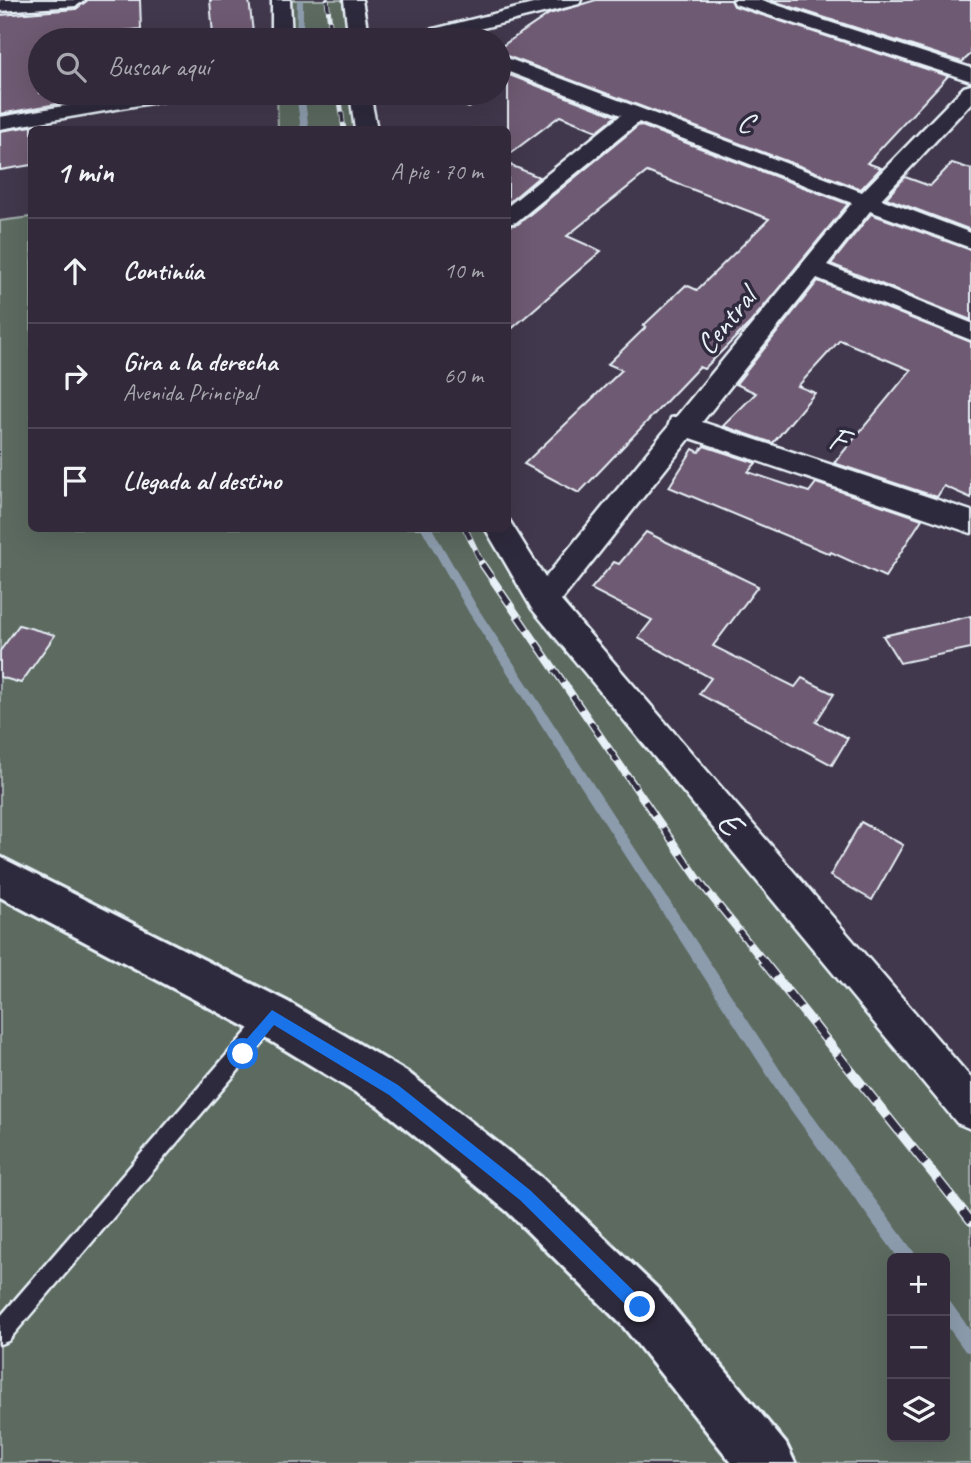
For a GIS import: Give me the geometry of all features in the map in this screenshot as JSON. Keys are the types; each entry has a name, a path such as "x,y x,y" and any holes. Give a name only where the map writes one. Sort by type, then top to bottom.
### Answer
{"main road":[{"path":"0,876 272,1017 394,1090 525,1195 640,1307 767,1463"}],"street":[{"path":"0,5 76,0"},
{"path":"281,0 282,28"},
{"path":"353,0 357,28"},
{"path":"469,28 572,0"},
{"path":"742,0 971,75"},
{"name":"C","path":"511,65 971,241"},
{"name":"Central","path":"542,601 681,425 866,201 971,91"},
{"path":"0,123 104,105"},
{"path":"361,105 365,126"},
{"path":"511,215 638,112"},
{"path":"811,267 971,332"},
{"name":"F","path":"681,425 971,522"},
{"name":"E","path":"501,532 542,601 971,1109"}],"lane":[{"path":"0,1333 272,1017"}],"shaded area":[{"path":"273,0 343,0 346,28 274,28"},
{"path":"277,105 361,105 365,126 278,126"},
{"path":"28,217 28,532 511,532 511,525 703,797 971,1111 971,1463 0,1463 0,221"}],"building":[{"path":"88,0 140,0 141,28 28,28 28,105 52,105 0,114 0,15 76,9"},
{"path":"210,0 249,0 252,28 212,28"},
{"path":"596,0 731,0 734,6 948,76 867,163 881,168 861,189 511,58 511,40 549,14"},
{"path":"770,0 971,0 971,54 962,62"},
{"path":"511,76 616,116 597,131 560,116 511,153 511,126 508,126"},
{"path":"639,125 848,204 751,322 704,369 699,367 579,493 524,464 622,370 608,364 646,327 643,326 686,285 697,290 769,219 647,172 567,236 601,251 511,329 511,225 518,224"},
{"path":"28,127 28,166 0,170 0,131"},
{"path":"952,163 971,169 971,230 886,198 905,177 930,186"},
{"path":"511,165 539,177 511,200"},
{"path":"871,214 971,250 971,320 831,264"},
{"path":"818,281 971,342 971,498 944,486 937,497 834,463 911,370 840,340 798,386 815,393 773,443 723,426 756,393 736,384"},
{"path":"704,446 756,463 748,472 809,492 816,483 922,519 885,577 831,552 830,554 669,487 693,449 699,452"},
{"path":"646,532 758,586 713,646 795,687 802,678 834,694 816,722 848,738 832,765 699,694 711,678 638,638 652,620 591,589 614,562 619,564"},
{"path":"971,616 971,648 900,663 883,636"},
{"path":"19,625 55,635 21,683 0,677 0,651"},
{"path":"861,822 903,845 872,900 830,876"}],"waterway":[{"path":"300,0 300,28"},
{"path":"302,105 304,126"},
{"path":"428,532 473,610 787,1093 904,1253"},
{"path":"950,1316 971,1345"}],"railway":[{"path":"327,0 330,28"},
{"path":"341,105 343,126"},
{"path":"467,532 482,564"},
{"path":"482,564 703,886 765,963"},
{"path":"763,961 971,1221"}],"route":[{"path":"243,1054 272,1017 394,1090 525,1195 640,1307"}]}
